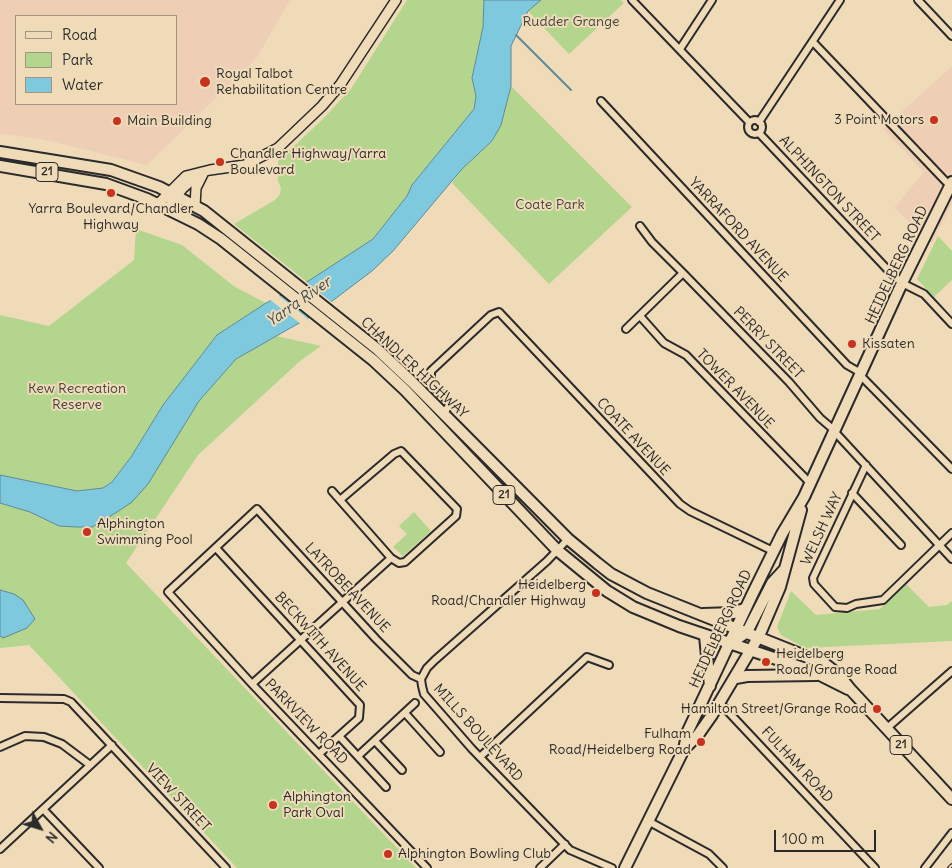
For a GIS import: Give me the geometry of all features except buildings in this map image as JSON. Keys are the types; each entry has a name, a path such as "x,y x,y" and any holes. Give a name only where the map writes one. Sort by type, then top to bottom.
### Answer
{"main road":[{"path":"163,206 184,178 202,172 245,166 278,148 322,106 340,85 396,0"},
{"name":"CHANDLER HIGHWAY","path":"0,152 102,167 173,194 196,206 222,224 362,336 404,374 568,539 621,580 647,593 758,636"},
{"name":"CHANDLER HIGHWAY","path":"0,166 94,181 130,192 163,206 210,232 352,342 405,390 557,550 593,581 620,599 651,615 705,636 751,650"},
{"path":"196,206 196,188 202,172"},
{"name":"HEIDELBERG ROAD","path":"625,868 684,749 688,731 746,608 804,497 902,283 951,185"},
{"name":"HEIDELBERG ROAD","path":"684,749 698,735 720,703 736,678 758,636 776,598 804,497"},
{"path":"730,644 747,632 772,583 785,568 775,553 797,522"},
{"path":"702,615 736,612 746,608"},
{"path":"705,636 710,686"},
{"name":"21","path":"758,636 825,664 839,675 886,729 952,799"},
{"name":"21","path":"751,650 823,675 851,690"},
{"path":"736,678 746,676 823,675"}],"street":[{"path":"632,0 749,122"},
{"path":"680,49 712,0"},
{"path":"759,122 840,0"},
{"path":"918,0 952,36"},
{"path":"813,42 951,185"},
{"name":"YARRAFORD AVENUE","path":"601,101 847,365 861,374 952,469"},
{"path":"754,120 759,122 762,126 759,133 754,135 750,133 747,128 749,122 754,120"},
{"name":"ALPHINGTON STREET","path":"759,133 902,283 924,294 952,324"},
{"name":"PERRY STREET","path":"640,226 652,242 789,382 820,418 834,430 952,558"},
{"path":"626,329 683,273"},
{"name":"COATE AVENUE","path":"444,414 452,406 430,381 430,374 433,368 497,312 503,314 680,504 690,511 775,553"},
{"name":"TOWER AVENUE","path":"640,316 664,343 686,355 810,482"},
{"path":"332,491 391,558 399,564 405,562 456,516 457,509 401,451 394,454 340,500"},
{"name":"WELSH WAY","path":"866,465 814,574 813,581 835,607 847,608 856,604 882,600 940,545"},
{"path":"852,493 901,545"},
{"name":"LATROBE AVENUE","path":"216,548 257,509 376,639 412,675 421,679"},
{"path":"940,545 952,533"},
{"name":"MILLS BOULEVARD","path":"568,539 426,668 421,679 424,694 480,757 570,850 612,868"},
{"name":"PARKVIEW ROAD","path":"216,548 168,592 252,684 427,868"},
{"name":"BECKWITH AVENUE","path":"216,548 360,705 359,718 319,754"},
{"path":"252,684 391,558"},
{"path":"480,757 587,658 609,665"},
{"path":"886,729 952,671"},
{"name":"VIEW STREET","path":"0,698 64,699 71,702 226,868"},
{"path":"358,756 415,703"},
{"name":"FULHAM ROAD","path":"720,703 727,708 875,868"},
{"path":"404,713 440,752"},
{"path":"0,747 25,736 44,737 62,744 90,765"},
{"path":"339,736 386,787"},
{"path":"375,741 402,770"},
{"path":"0,849 112,745"},
{"path":"43,809 99,868"},
{"path":"648,821 710,854 723,868"},
{"path":"925,868 952,833"},
{"path":"540,868 565,844"}],"shaded area":[{"name":"Royal Talbot Rehabilitation Centre","path":"0,0 290,0 256,59 147,165 42,139 0,134"},
{"path":"952,66 952,204 932,243 894,208 924,172 883,129"}],"green space":[{"path":"407,0 484,0 483,27 472,78 476,96 474,109 412,185 407,196 373,239 307,282 234,224 275,200 280,194 278,161 322,120 351,89"},
{"name":"Rudder Grange","path":"541,0 621,0 624,3 569,54 528,11"},
{"name":"Coate Park","path":"511,86 632,207 549,284 452,183 462,169 492,141 501,125"},
{"name":"Kew Recreation Reserve","path":"136,229 182,245 235,287 266,303 217,335 163,405 131,457 112,482 103,488 77,491 0,475 0,315 49,326 134,260"},
{"path":"938,236 952,251 952,280 934,297 917,279"},
{"path":"276,336 321,346 300,361 198,455 126,563 416,868 237,868 29,645 0,648 0,503 30,512 59,526 92,527 163,458 199,401 236,359"},
{"path":"414,512 431,531 403,556 393,547 407,534 399,526"},
{"path":"906,584 929,607 947,605 952,601 952,641 805,648 781,635 777,627 791,591 816,615 880,609"}],"water":[{"name":"Yarra River","path":"484,0 541,0 528,11 511,46 511,86 501,125 492,141 462,169 393,251 372,271 315,314 236,359 199,401 148,484 132,502 117,512 92,527 59,526 30,512 0,503 0,475 77,491 103,488 112,482 131,457 163,405 217,335 266,303 310,280 373,239 407,196 412,185 474,109 476,96 472,78 483,27"},
{"path":"0,590 14,594 23,600 35,619 27,628 3,638 0,636"}],"pier":[{"path":"304,280 334,304 312,318 280,293"},
{"path":"277,294 309,320 301,324 269,299"}],"waterway":[{"path":"516,35 571,90"}],"railway":[{"path":"949,868 952,865"}],"place":[{"name":"Royal Talbot Rehabilitation Centre","path":"205,82"},
{"name":"3 Point Motors","path":"934,120"},
{"name":"Main Building","path":"117,121"},
{"name":"Chandler Highway/Yarra Boulevard","path":"220,162"},
{"name":"Yarra Boulevard/Chandler Highway","path":"111,193"},
{"name":"Kissaten","path":"852,344"},
{"name":"Alphington Swimming Pool","path":"87,532"},
{"name":"Heidelberg Road/Chandler Highway","path":"596,593"},
{"name":"Heidelberg Road/Grange Road","path":"766,662"},
{"name":"Hamilton Street/Grange Road","path":"877,709"},
{"name":"Fulham Road/Heidelberg Road","path":"701,742"},
{"name":"Alphington Park Oval","path":"273,805"},
{"name":"Alphington Bowling Club","path":"388,854"}]}
